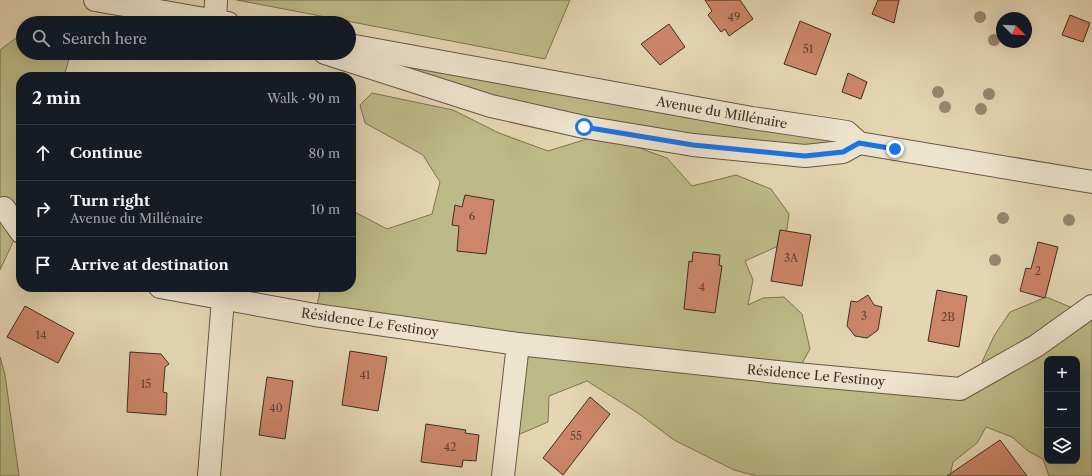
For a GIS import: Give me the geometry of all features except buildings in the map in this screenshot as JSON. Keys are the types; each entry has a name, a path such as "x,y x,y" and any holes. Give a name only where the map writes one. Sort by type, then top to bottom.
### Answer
{"street":[{"path":"96,0 214,16"},
{"name":"Avenue du Millénaire","path":"356,46 752,118 847,132 859,143 1092,182"},
{"path":"347,60 491,106 584,127 693,145 805,156 843,152 859,143"},
{"path":"4,208 16,225"},
{"name":"Résidence Le Festinoy","path":"186,292 315,315 518,344 796,374 960,388 1036,346 1092,306"},
{"path":"209,476 223,299"},
{"path":"503,476 518,344"}],"shaded area":[{"path":"237,0 570,0 545,59 356,23 356,16 321,16"},
{"path":"16,38 16,60 69,60 65,72 16,72 16,233 0,270 0,50"},
{"path":"356,54 847,132 848,150 584,127"},
{"path":"372,93 453,110 499,133 548,151 587,139 631,145 667,158 692,186 736,175 771,189 789,214 785,243 745,261 753,280 748,305 763,298 784,297 802,314 810,349 797,372 960,388 994,375 982,362 994,336 1010,312 1046,297 1092,316 1092,476 1049,476 1045,464 1080,464 1080,356 1044,356 1044,462 1043,459 1028,451 1012,437 986,427 977,443 953,462 950,476 757,476 734,470 674,440 638,413 587,381 549,396 548,422 506,440 518,344 315,315 320,292 356,292 356,213 387,229 432,214 440,182 423,155 365,123 360,105"},
{"path":"0,357 5,375 19,476 0,476"}],"route":[{"path":"584,127 693,145 805,156 843,152 859,143 895,149"}]}
